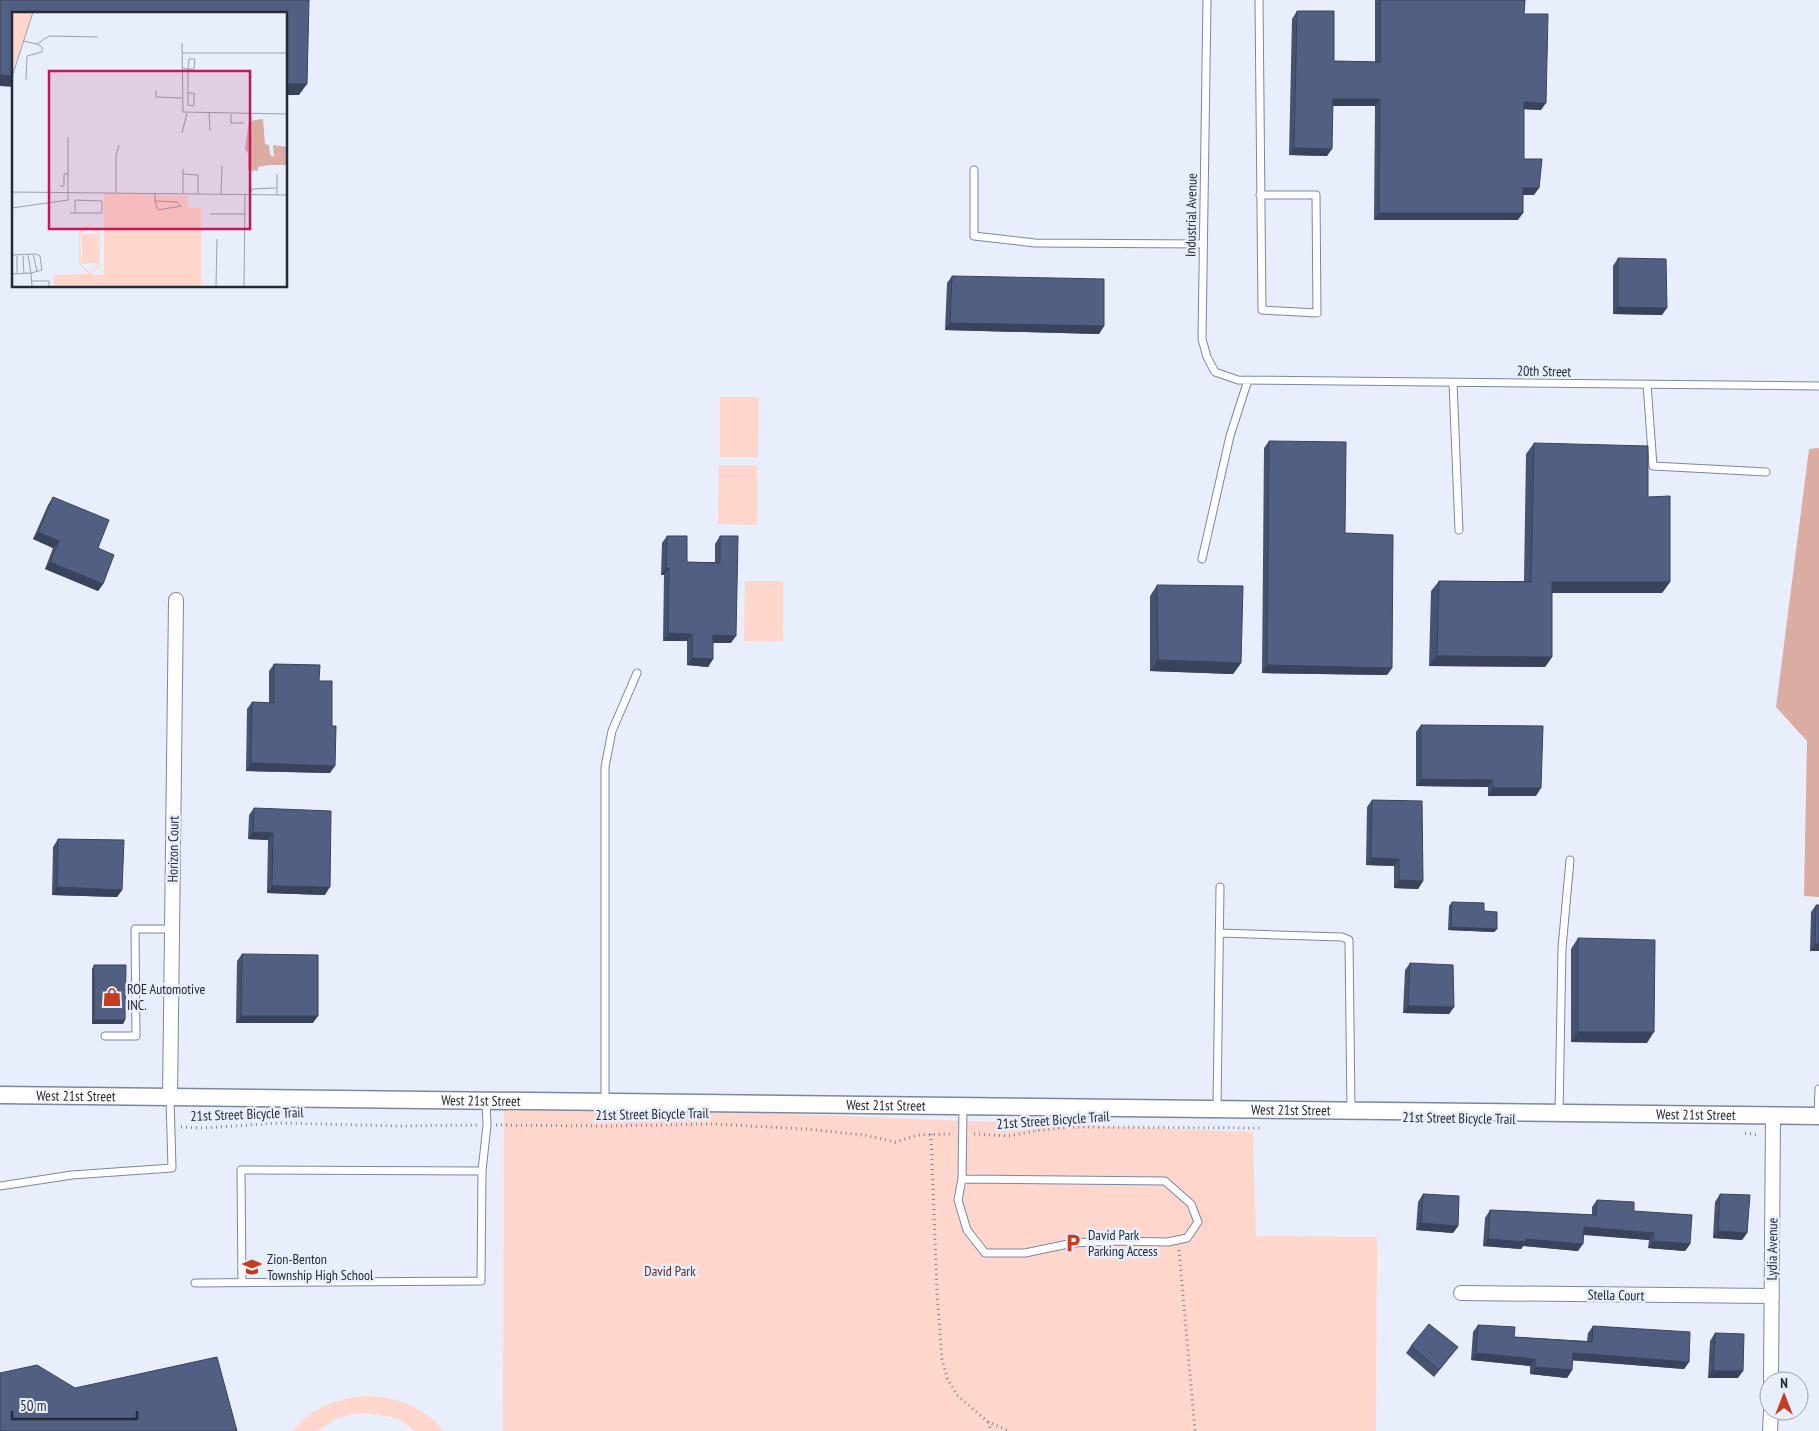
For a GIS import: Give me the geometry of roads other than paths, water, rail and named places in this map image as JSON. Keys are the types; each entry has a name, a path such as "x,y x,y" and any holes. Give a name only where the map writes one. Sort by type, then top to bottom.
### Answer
{"street":[{"name":"Horizon Court","path":"170,1098 176,600"},
{"name":"West 21st Street","path":"0,1095 1818,1116"},
{"name":"Lydia Avenue","path":"1771,1371 1773,1116"},
{"name":"Stella Court","path":"1461,1293 1772,1296"}],"lane":[{"name":"Industrial Avenue","path":"1207,0 1202,339 1207,357 1215,372 1238,380 1269,380"},
{"path":"1259,0 1260,195 1262,310 1317,313 1316,196 1260,195"},
{"path":"974,170 974,236 1035,243 1203,244"},
{"path":"1202,559 1230,436 1248,380"},
{"name":"20th Street","path":"1269,380 1819,386"},
{"path":"1453,382 1459,530"},
{"path":"1647,384 1653,466 1766,472"},
{"path":"605,1103 605,767 612,731 637,673"},
{"path":"1559,1114 1562,948 1570,860"},
{"path":"1217,1110 1220,887"},
{"path":"105,1036 136,1036 135,929 172,929"},
{"path":"1219,933 1342,937 1349,940 1351,1111"},
{"path":"1818,1116 1819,1089"},
{"path":"0,1186 72,1174 172,1168 170,1098"},
{"path":"195,1283 481,1281 482,1171 487,1125 486,1101"},
{"path":"962,1180 1164,1181 1191,1204 1198,1222 1187,1238 1168,1242 1115,1241 1073,1243 1025,1253 985,1253 967,1230 958,1200 962,1180 963,1107"},
{"path":"242,1282 241,1170 482,1171"}],"place":[{"name":"ROE Automotive INC.","path":"112,997"},
{"name":"David Park Parking Access","path":"1073,1243"},
{"name":"Zion-Benton Township High School","path":"252,1267"}],"park label":[{"name":"David Park","path":"670,1271"}]}
